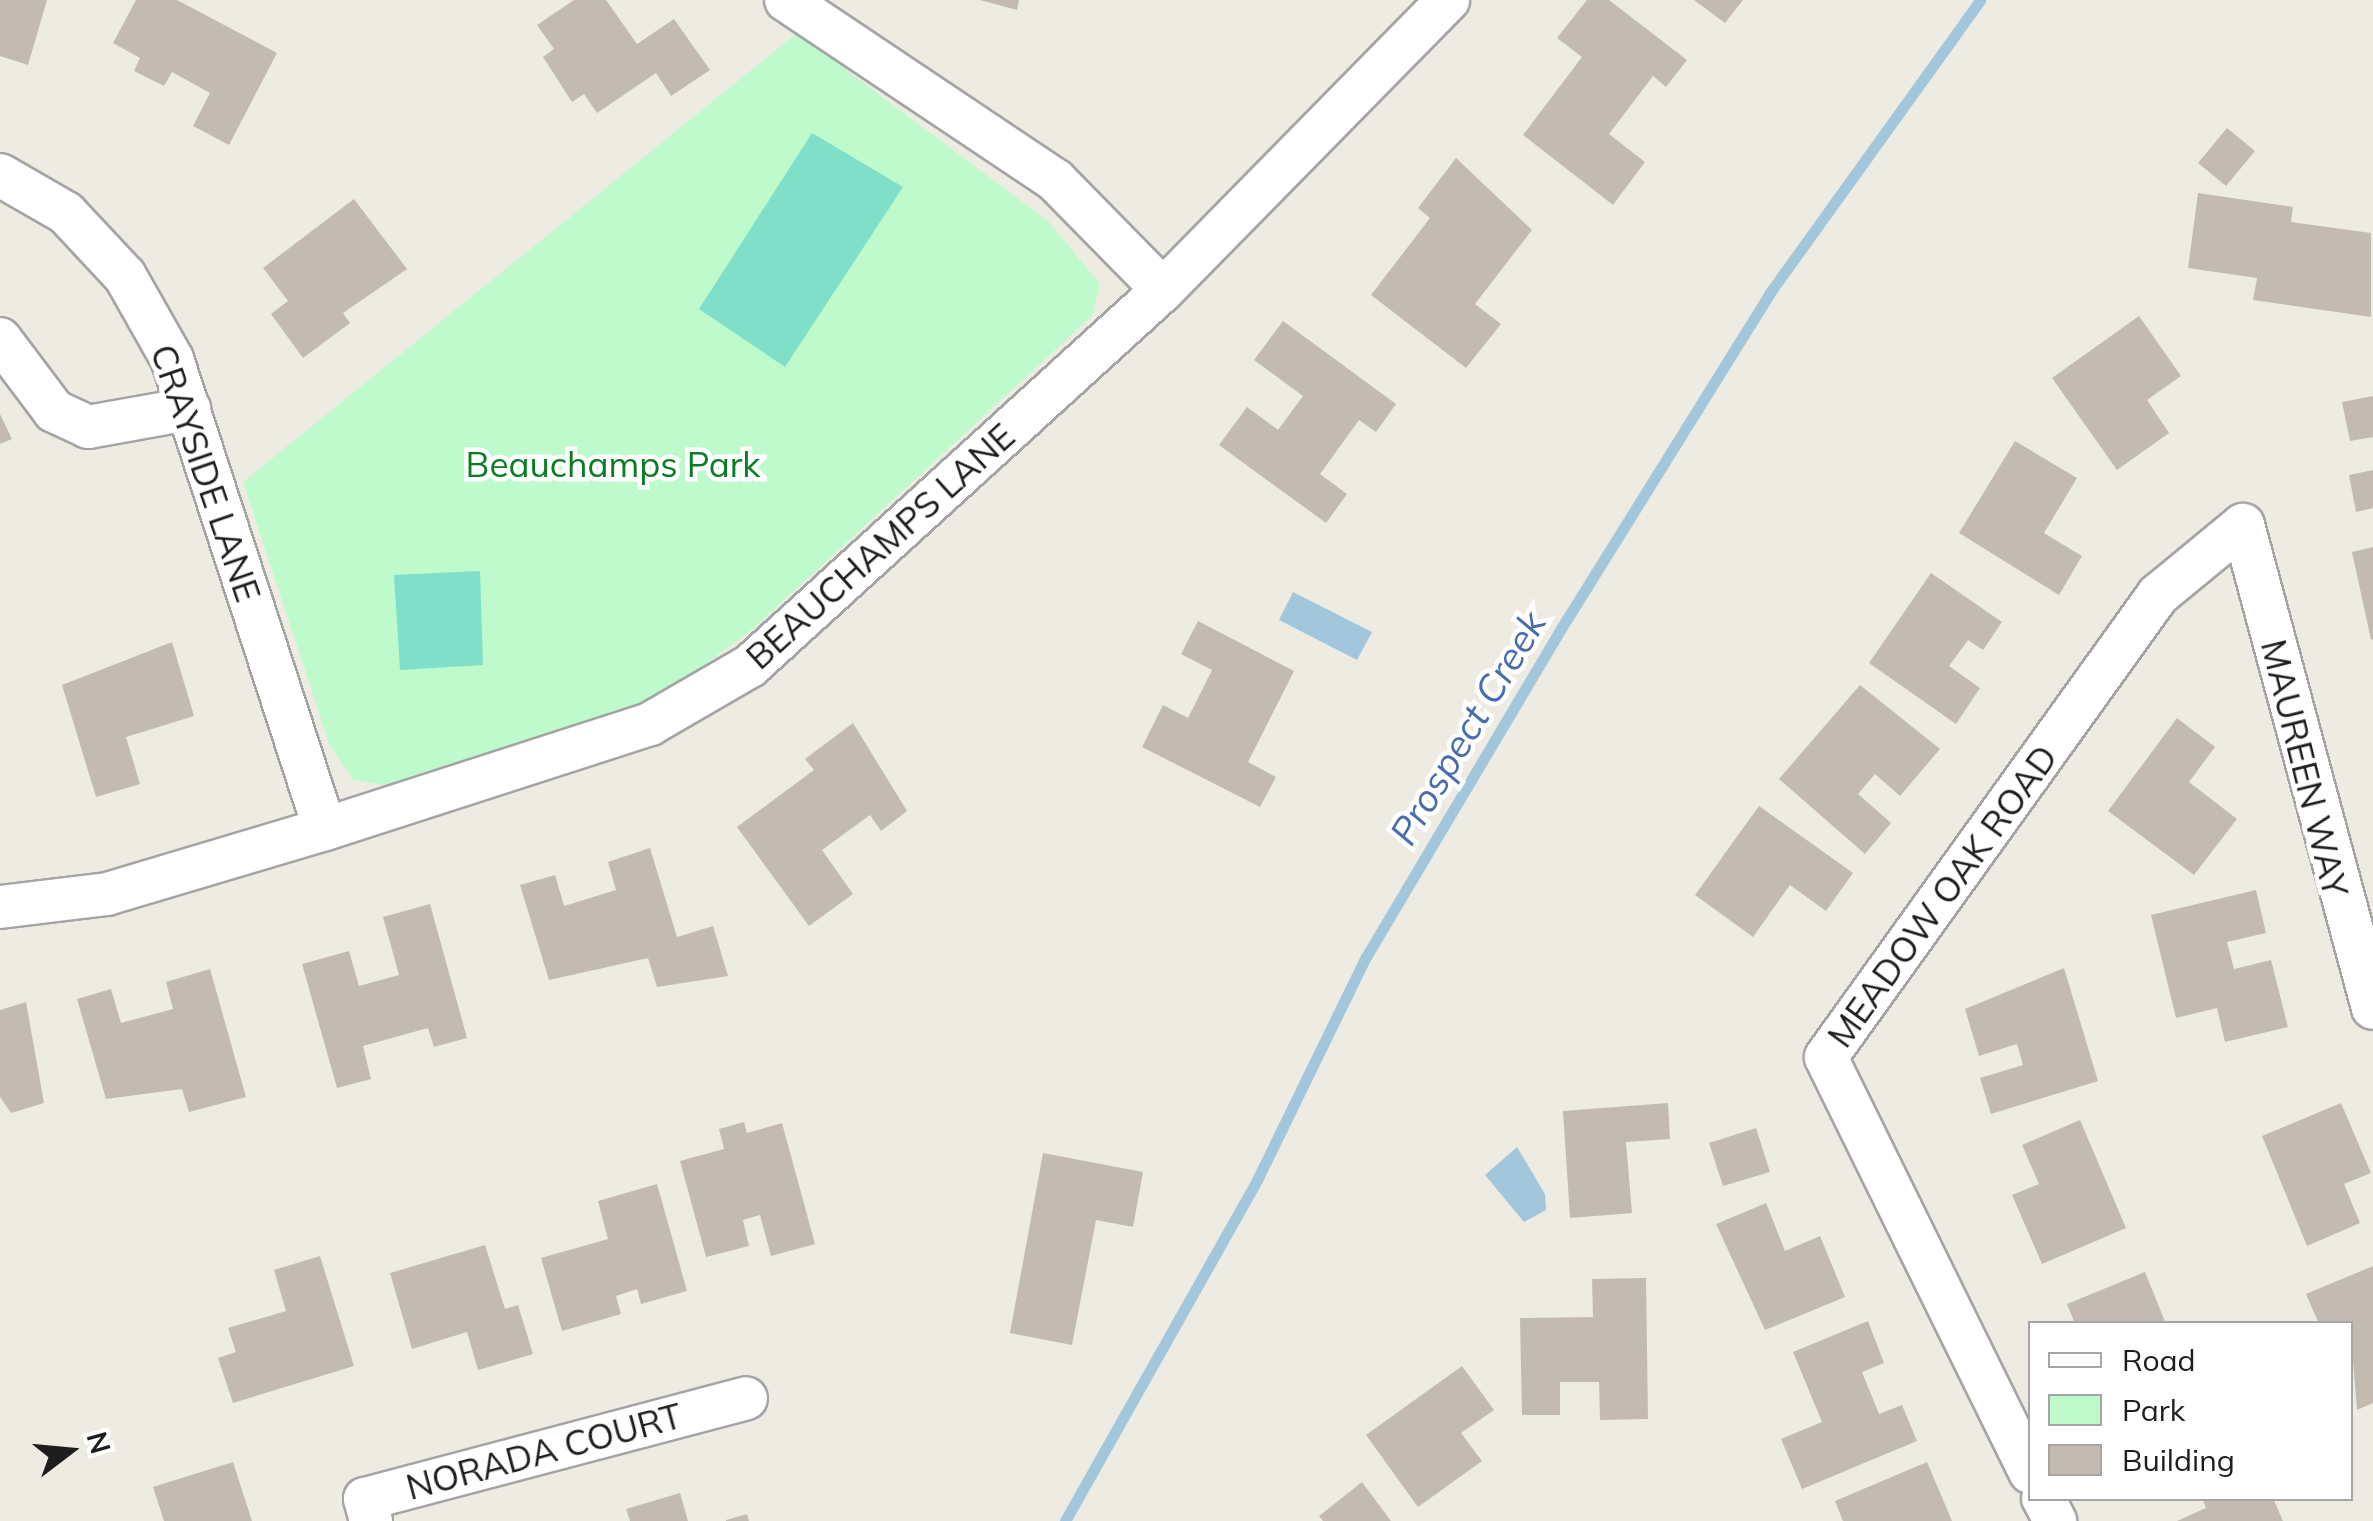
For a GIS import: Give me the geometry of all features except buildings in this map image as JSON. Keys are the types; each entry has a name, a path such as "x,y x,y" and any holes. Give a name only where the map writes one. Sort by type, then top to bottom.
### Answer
{"street":[{"path":"786,0 1055,180 1164,290"},
{"name":"BEAUCHAMPS LANE","path":"0,907 107,894 326,829 650,724 750,666 1164,290 1448,0"},
{"name":"CRAYSIDE LANE","path":"0,174 66,213 125,276 189,409 326,829"},
{"path":"0,339 54,411 88,428 189,409"},
{"name":"MAUREEN WAY","path":"2243,526 2373,1008"},
{"name":"MEADOW OAK ROAD","path":"2028,1468 1826,1056 2158,595 2243,526"},
{"name":"NORADA COURT","path":"371,1521 365,1498 746,1398"}],"green space":[{"name":"Beauchamps Park","path":"797,33 1049,222 1100,284 1092,316 754,628 683,681 618,714 491,755 386,785 353,780 330,746 243,482"},
{"path":"812,133 903,187 785,367 699,309"},
{"path":"480,571 483,665 400,670 394,575"}],"water":[{"path":"1293,592 1372,632 1357,660 1279,620"},
{"path":"1517,1147 1545,1194 1546,1210 1524,1222 1485,1175"}],"waterway":[{"name":"Prospect Creek","path":"1065,1521 1257,1180 1366,957 1567,619 1769,294 1980,0"}]}
